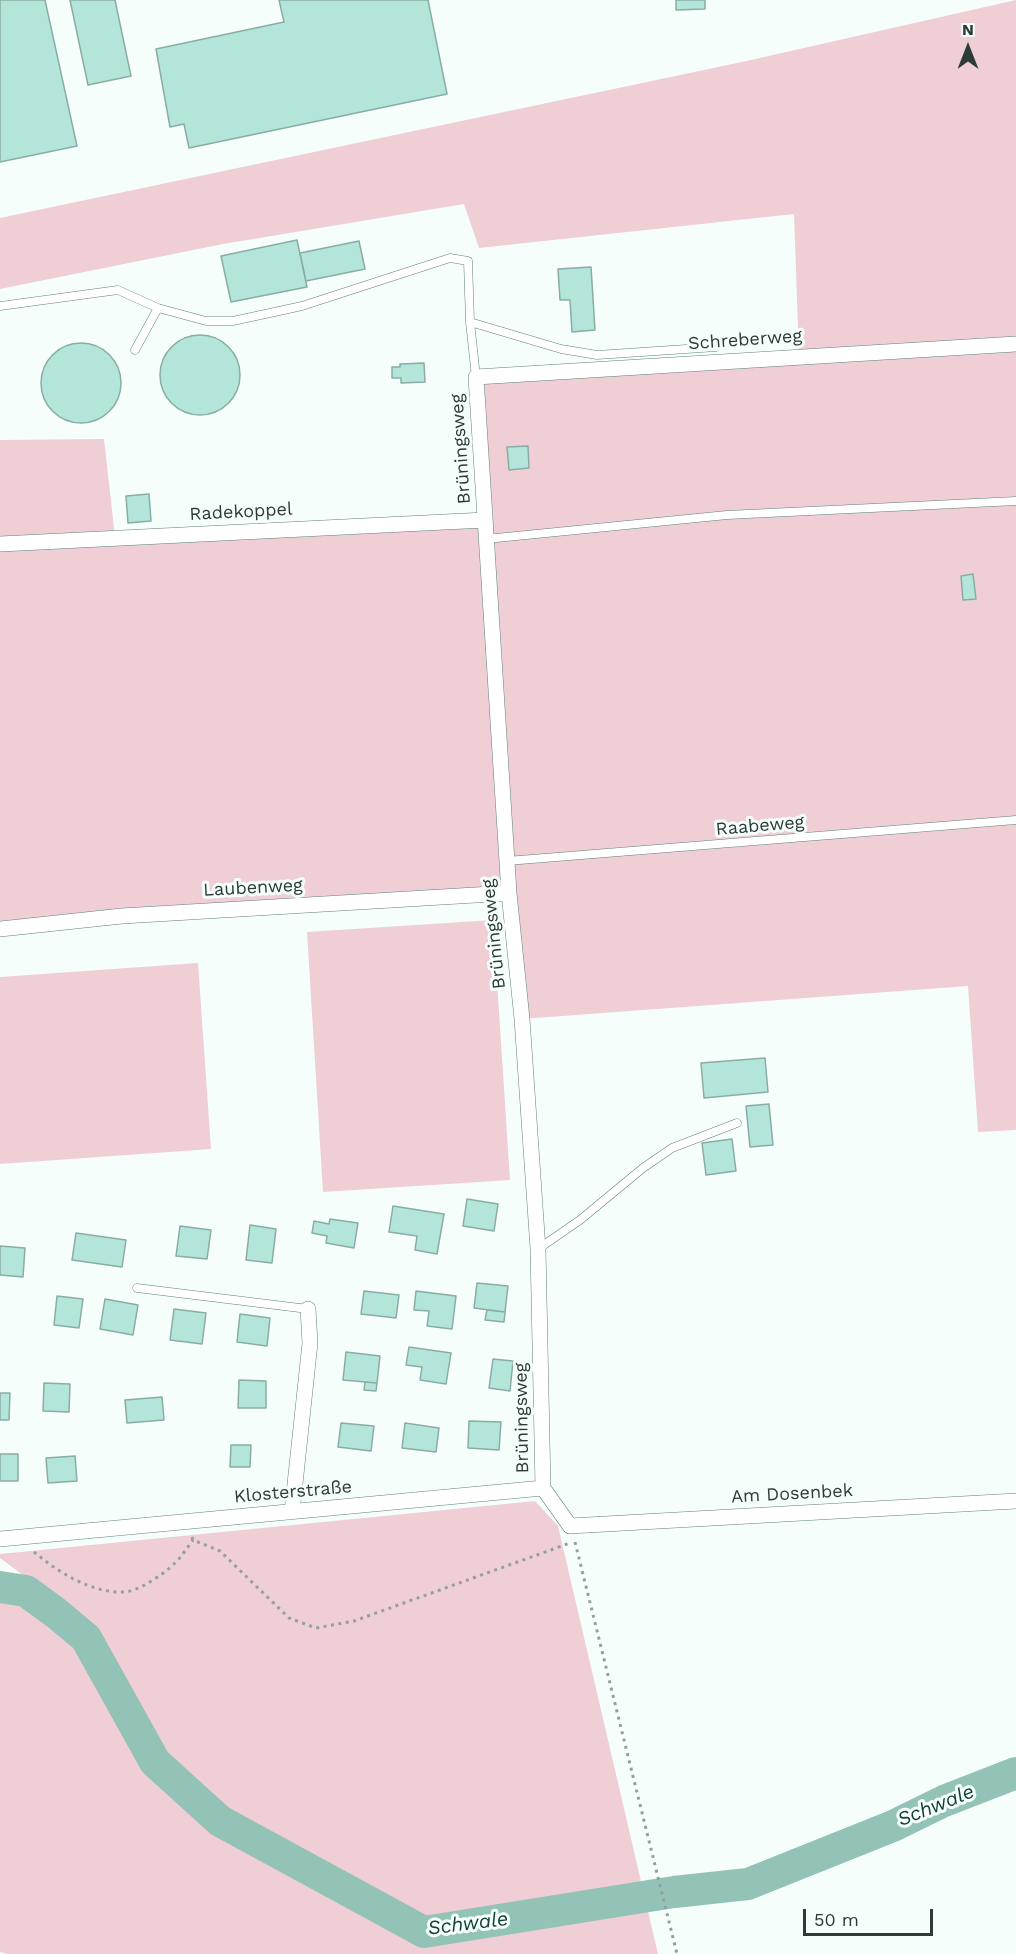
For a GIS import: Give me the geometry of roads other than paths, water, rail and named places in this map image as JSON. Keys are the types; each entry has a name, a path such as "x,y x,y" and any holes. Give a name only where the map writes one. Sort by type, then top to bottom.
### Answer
{"street":[{"name":"Schreberweg","path":"476,377 1016,344"},
{"name":"Brüningsweg","path":"476,377 509,893 522,1019 538,1250 543,1488"},
{"name":"Radekoppel","path":"0,544 485,519"},
{"name":"Laubenweg","path":"0,928 122,916 509,893"},
{"path":"292,1512 310,1343 308,1309"},
{"name":"Klosterstraße","path":"0,1539 543,1488"},
{"name":"Am Dosenbek","path":"543,1488 570,1526 1016,1501"}],"lane":[{"path":"0,306 118,290 158,308 206,321 233,321 302,306 450,258 468,261 470,322 476,377"},
{"path":"135,350 158,308"},
{"path":"470,322 561,349 597,355 716,347"},
{"path":"486,539 727,515 1016,501"},
{"name":"Raabeweg","path":"507,861 1016,820"},
{"path":"538,1250 672,1148 737,1123"},
{"path":"136,1288 308,1309"}],"waterway":[{"name":"Schwale","path":"0,1587 26,1591 86,1638 155,1762 220,1821 424,1932 674,1892 748,1884 893,1826 944,1801 1016,1773"}]}
